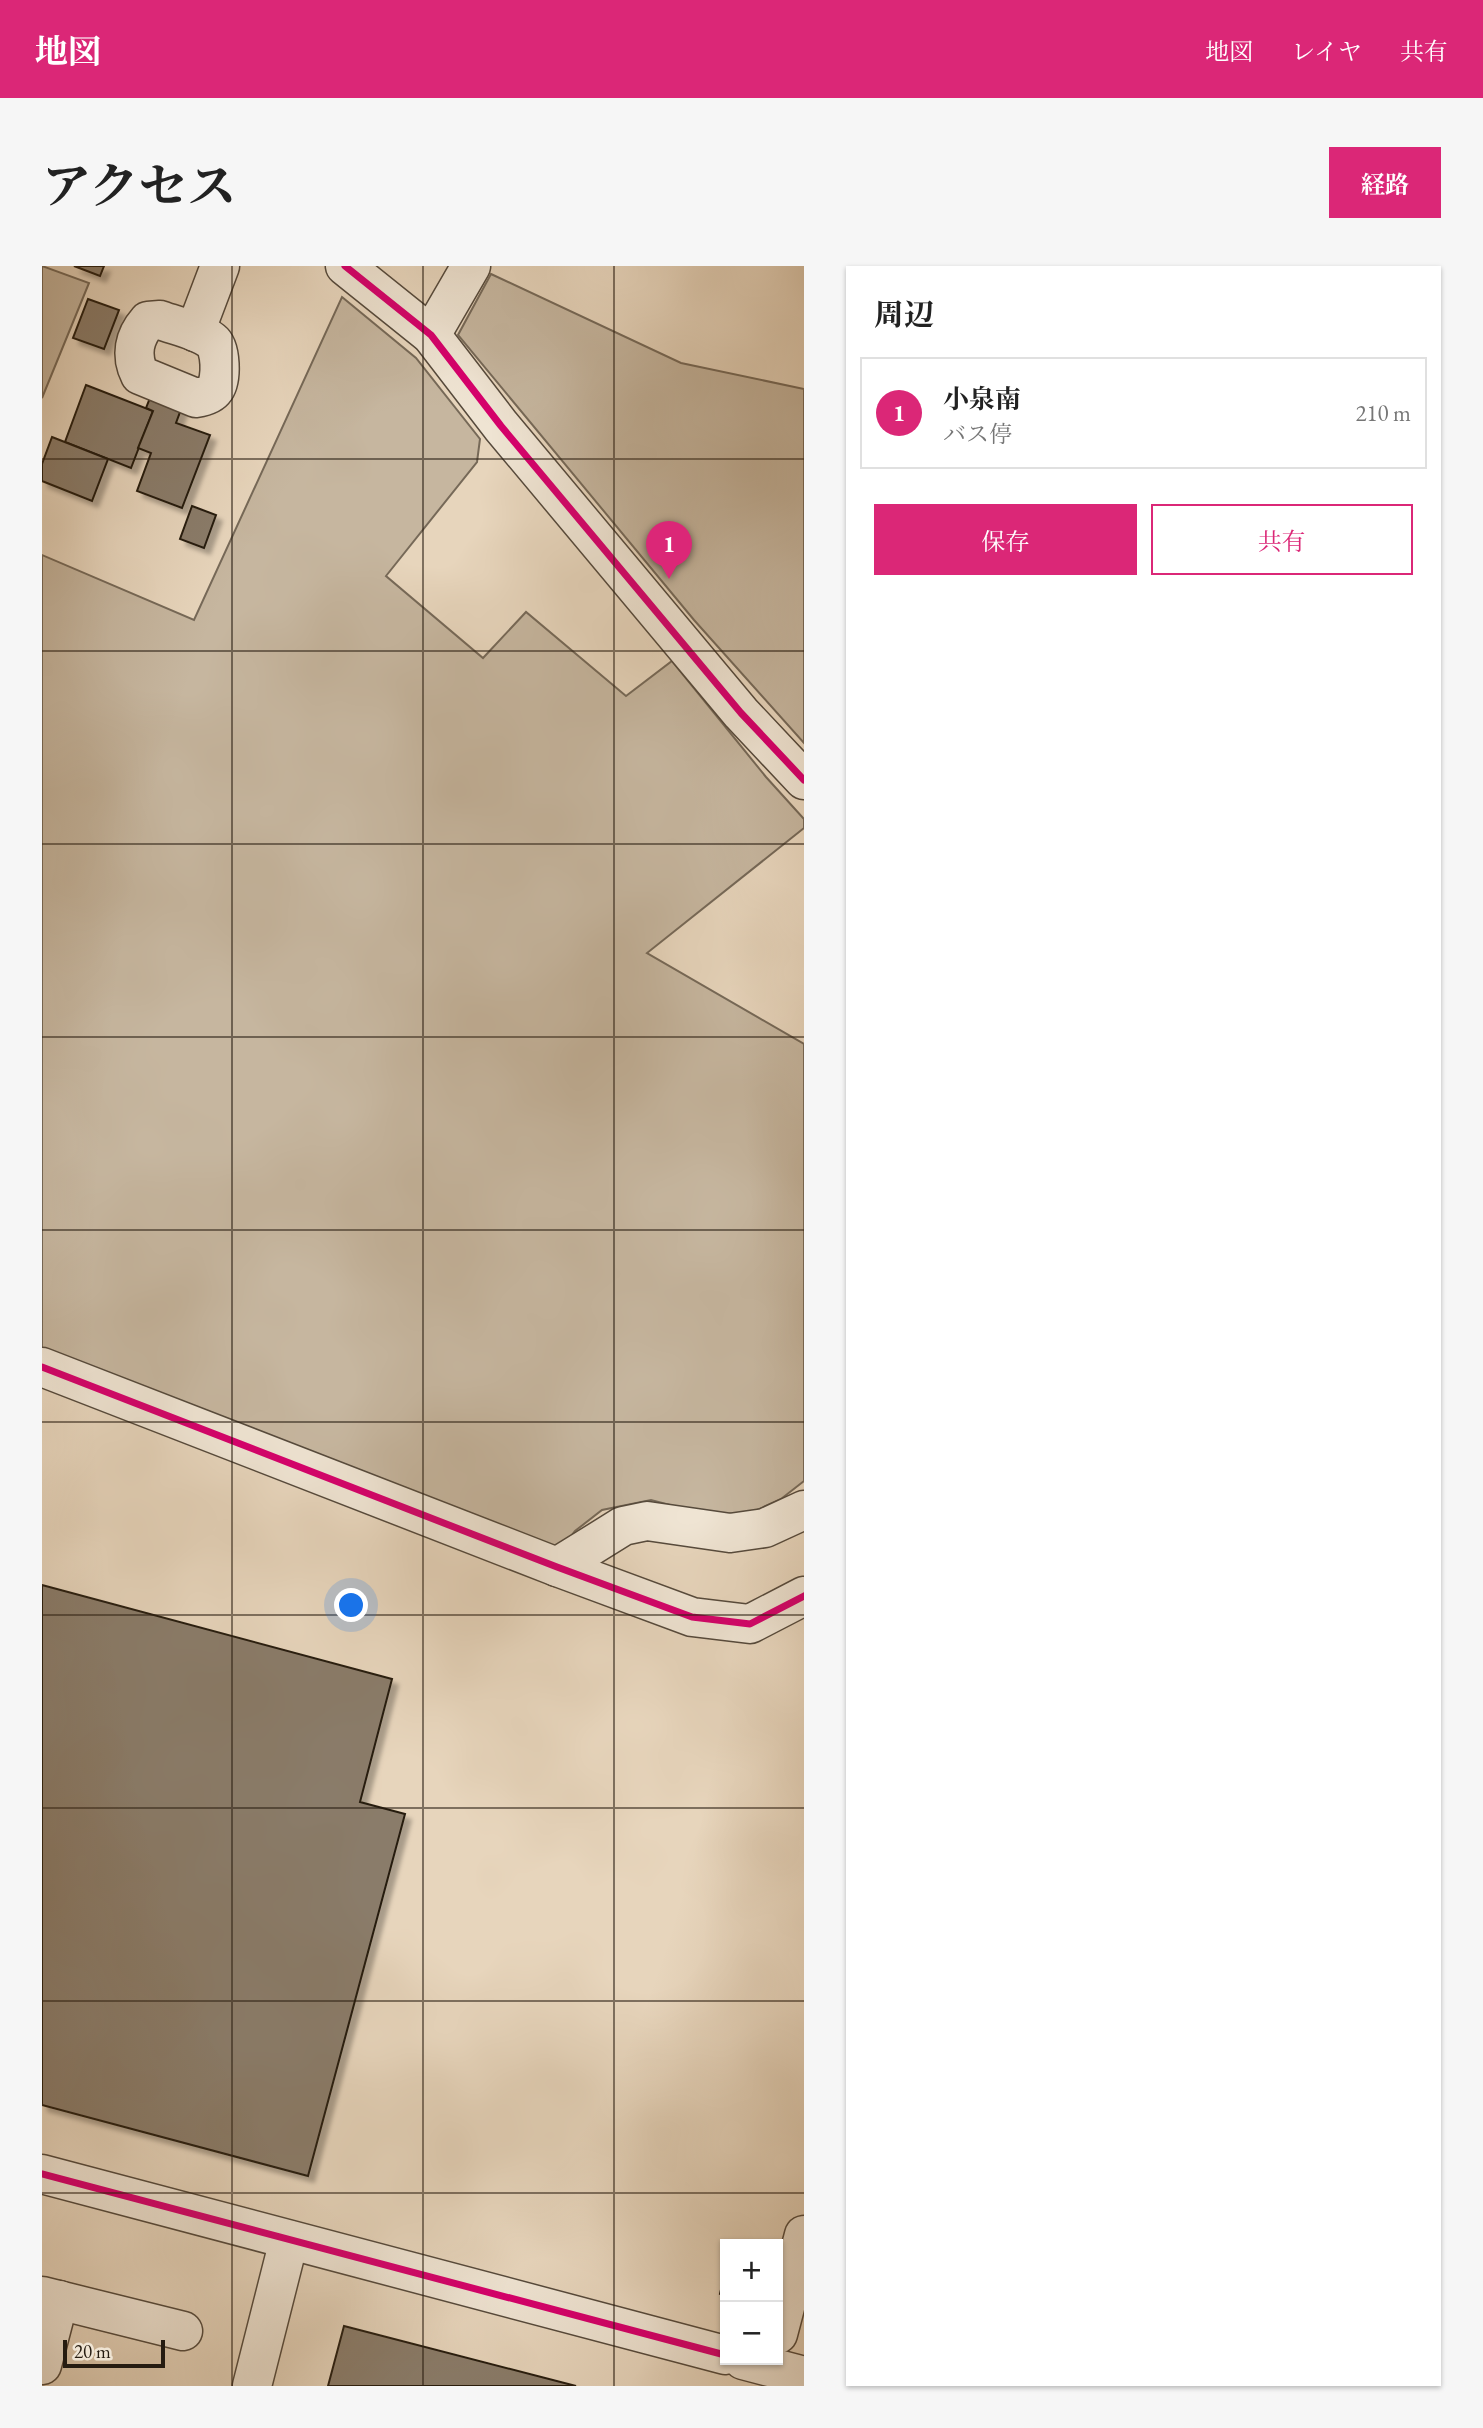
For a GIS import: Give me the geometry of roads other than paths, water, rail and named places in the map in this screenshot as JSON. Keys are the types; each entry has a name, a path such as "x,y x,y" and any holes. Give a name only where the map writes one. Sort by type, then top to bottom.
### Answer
{"street":[{"path":"195,332 220,266"},
{"path":"345,266 430,335 501,426 715,681 804,780"},
{"path":"430,335 471,266"},
{"path":"42,1367 692,1617 750,1624 804,1596"},
{"path":"557,1567 623,1526 648,1521 730,1533 765,1528 804,1510"},
{"path":"42,2174 720,2354"},
{"path":"783,2319 804,2235"},
{"path":"252,2386 289,2240"},
{"path":"42,2365 51,2298 183,2331"}],"place":[{"name":"小泉南","path":"669,579"}]}
